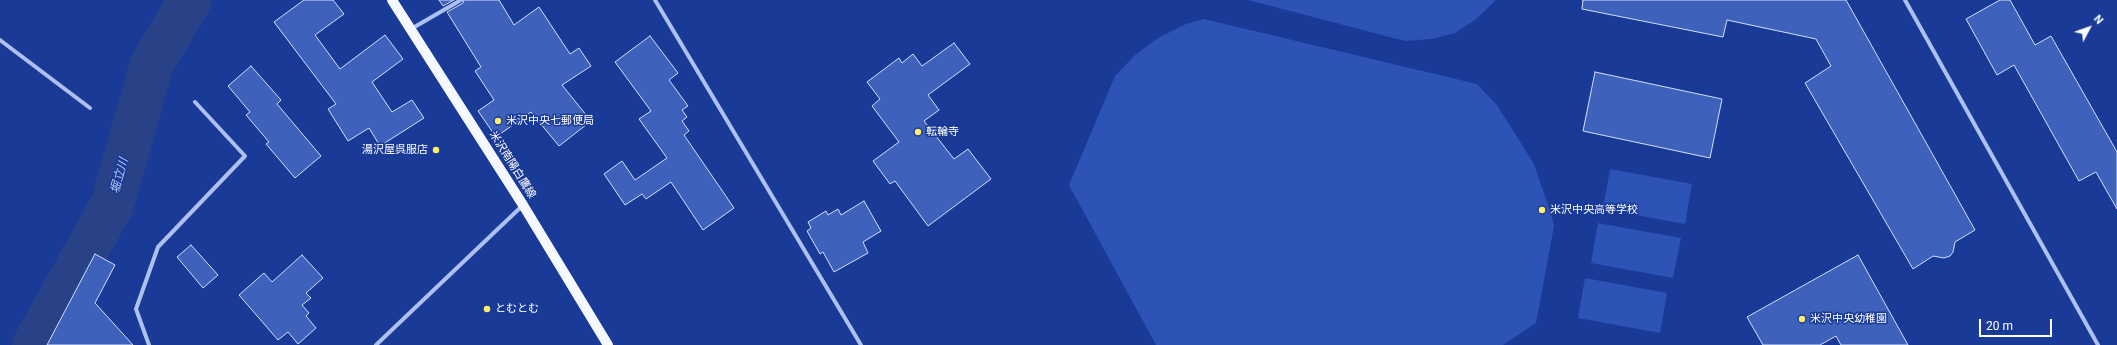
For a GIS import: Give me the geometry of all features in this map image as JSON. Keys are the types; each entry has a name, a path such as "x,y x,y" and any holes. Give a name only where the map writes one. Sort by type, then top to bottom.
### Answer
{"main road":[{"name":"米沢南陽白鷹線","path":"392,0 523,205 608,345"}],"street":[{"path":"411,29 461,0"},
{"path":"655,0 861,345"},
{"path":"1906,0 2098,345"},
{"path":"0,40 90,108"},
{"path":"149,345 136,309 158,247 245,156 196,102"},
{"path":"376,345 523,205"}],"shaded area":[{"path":"1248,0 1496,0 1475,20 1455,33 1431,39 1405,41"},
{"path":"1204,19 1477,84 1497,105 1534,164 1554,226 1536,323 1503,345 1156,345 1069,185 1115,76 1135,55 1158,38 1186,24"},
{"path":"1610,169 1692,184 1685,224 1603,209"},
{"path":"1598,223 1681,238 1673,278 1591,263"},
{"path":"1585,278 1667,293 1660,333 1578,318"}],"building":[{"path":"304,0 333,0 344,14 315,35 340,69 385,35 403,59 372,82 392,112 412,100 424,118 380,146 369,128 348,141 328,109 336,104 274,22"},
{"path":"439,0 454,0 443,6"},
{"path":"464,0 499,0 514,25 539,7 570,54 579,48 591,66 562,85 591,121 559,146 531,112 496,137 478,111 494,100 475,71 481,67 447,12 463,3"},
{"path":"1583,0 1846,0 1975,230 1955,242 1953,252 1950,256 1944,258 1933,256 1913,269 1805,83 1831,66 1816,39 1727,20 1723,37 1582,9"},
{"path":"2000,0 2010,0 2035,45 2051,36 2117,152 2117,209 2096,172 2079,181 2014,65 1997,75 1966,19"},
{"path":"650,36 678,73 669,80 688,106 682,110 687,117 682,121 689,131 684,135 734,208 703,230 671,182 646,199 642,194 625,205 604,174 622,161 635,180 667,158 639,119 651,111 615,62"},
{"name":"転輪寺","path":"954,43 970,64 928,95 939,110 924,121 954,159 968,149 991,179 928,226 895,181 890,184 873,161 899,142 872,106 880,99 867,82 899,58 902,63 913,54 922,66"},
{"path":"251,66 281,100 277,104 321,156 295,178 266,144 269,142 246,115 250,112 228,86"},
{"path":"1595,72 1722,99 1710,158 1583,131"},
{"path":"864,201 881,231 863,242 868,253 834,272 823,252 820,254 807,231 811,228 808,222 826,211 828,215 838,209 841,215"},
{"path":"191,245 218,275 203,288 177,257"},
{"path":"95,254 115,265 95,303 133,345 47,345"},
{"path":"302,255 323,278 306,293 311,298 302,305 309,313 306,316 316,328 298,344 288,332 278,340 239,295 264,273 272,282"},
{"name":"米沢中央幼稚園","path":"1858,255 1908,345 1841,345 1836,336 1820,345 1763,345 1747,317"}],"waterway":[{"name":"堀立川","path":"34,345 112,205 152,64 190,0"}],"place":[{"name":"米沢中央七郵便局","path":"498,121"},
{"name":"転輪寺","path":"918,132"},
{"name":"湯沢屋呉服店","path":"436,150"},
{"name":"米沢中央高等学校","path":"1542,210"},
{"name":"とむとむ","path":"487,309"},
{"name":"米沢中央幼稚園","path":"1802,319"}]}
